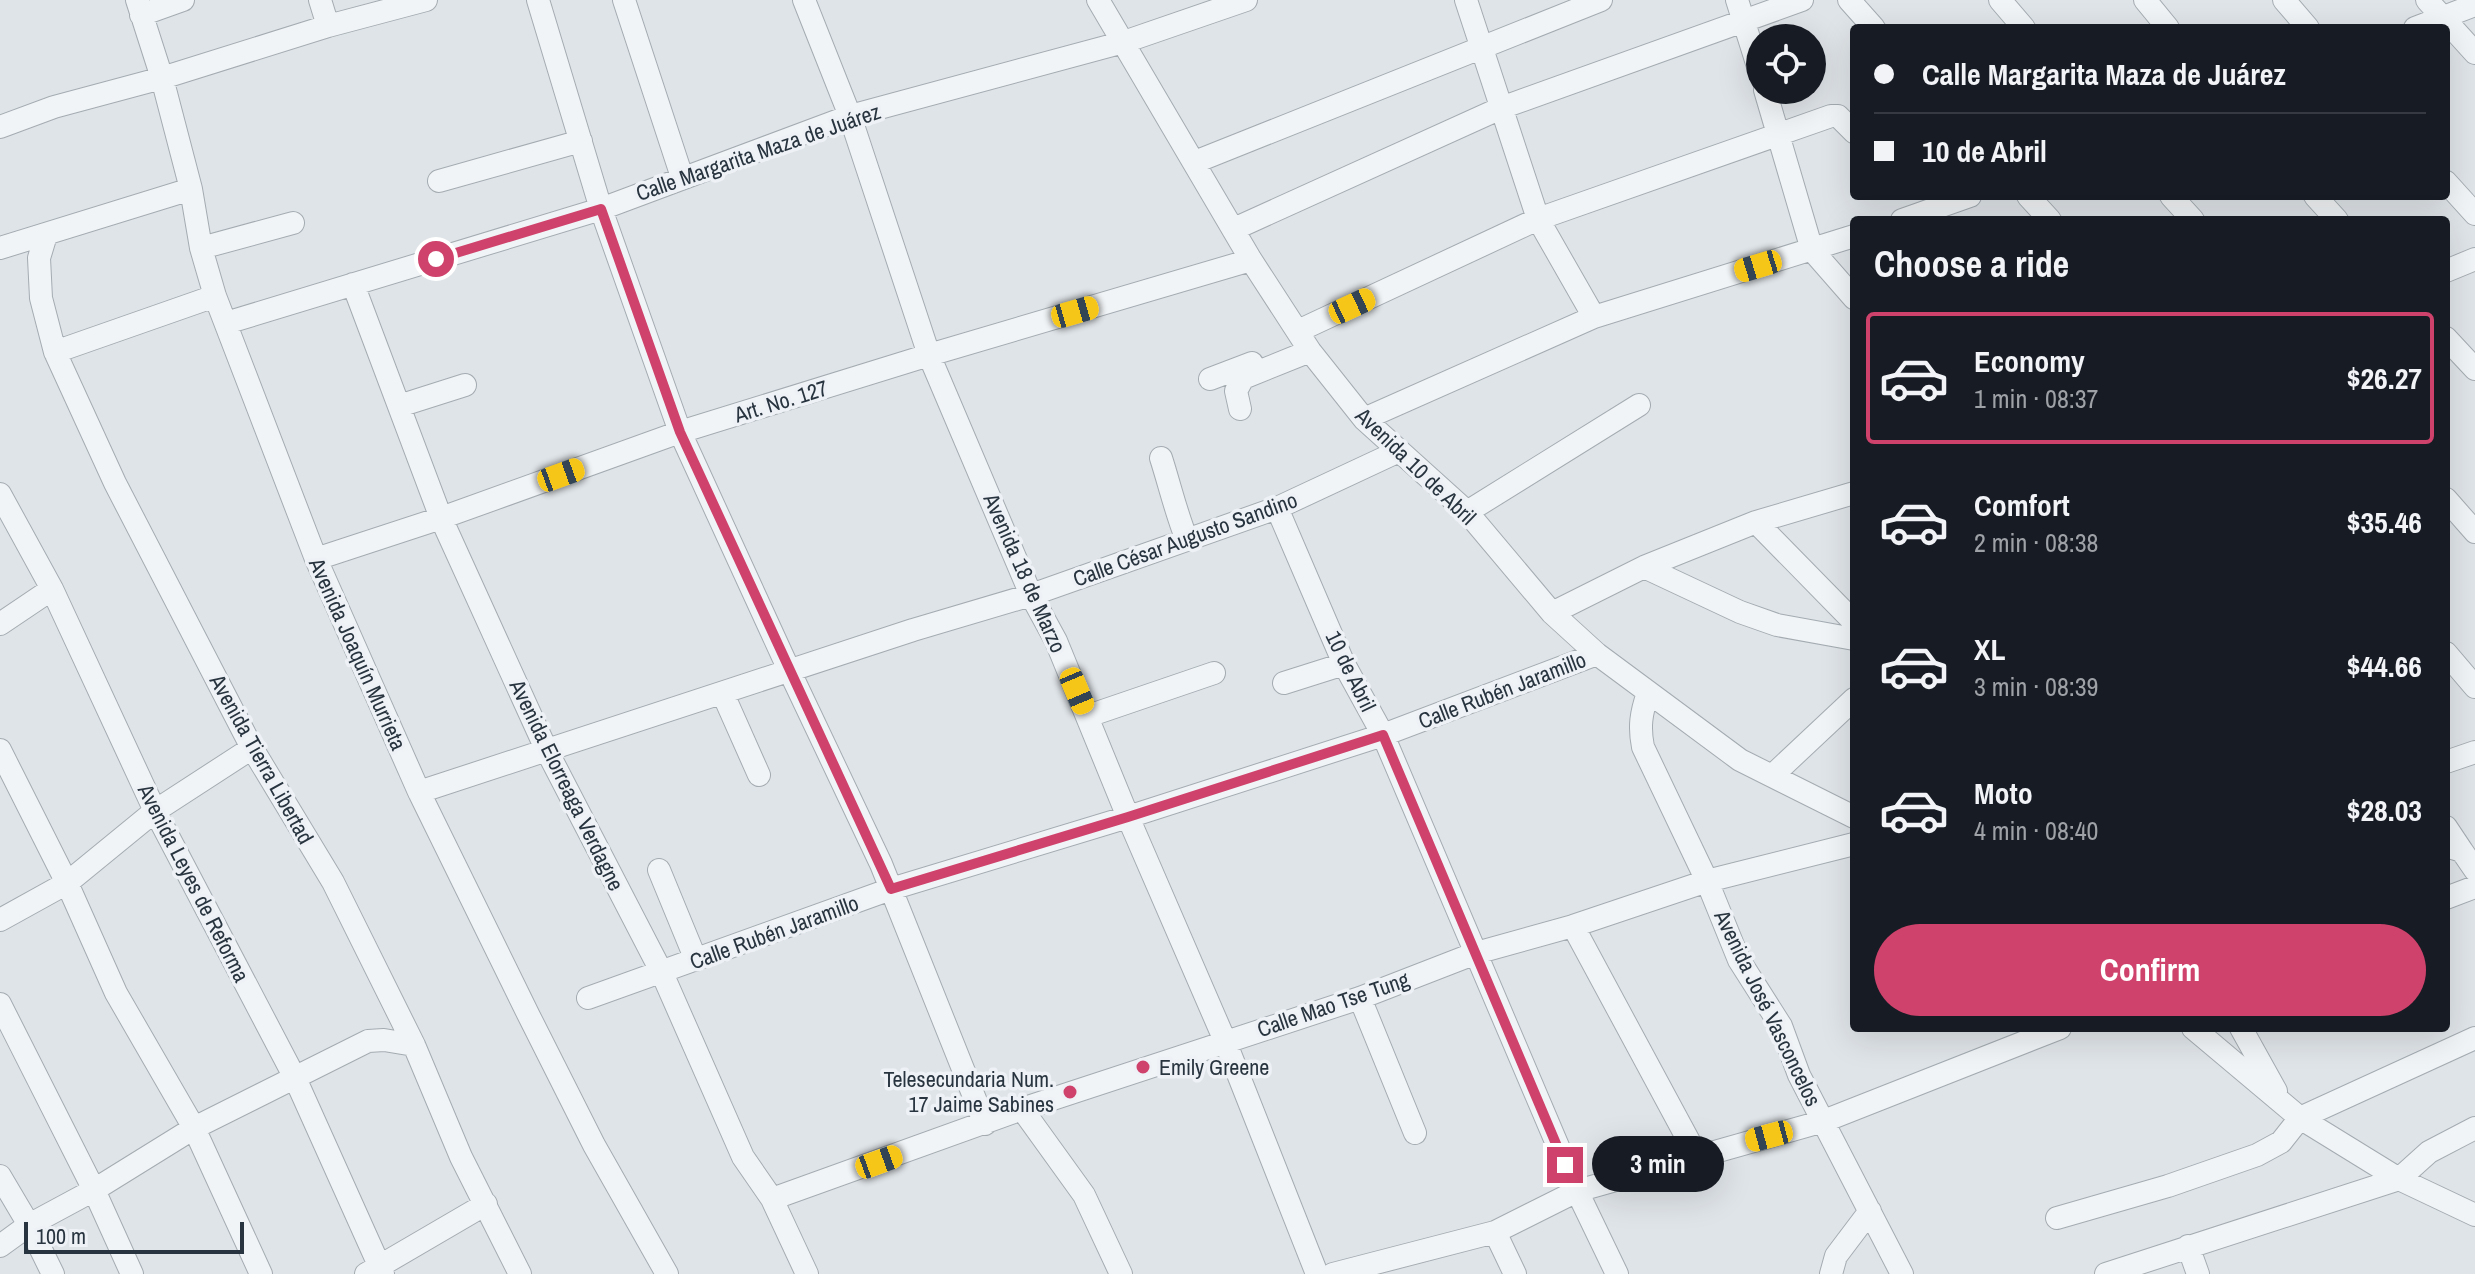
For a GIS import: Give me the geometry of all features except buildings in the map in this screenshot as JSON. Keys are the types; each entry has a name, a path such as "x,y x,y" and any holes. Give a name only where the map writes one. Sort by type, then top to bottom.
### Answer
{"street":[{"path":"139,8 183,0"},
{"path":"320,0 328,26"},
{"path":"0,127 54,107 426,0"},
{"path":"538,0 601,209 680,432 891,889 985,1124"},
{"path":"624,0 682,177"},
{"name":"Avenida 18 de Marzo","path":"804,0 850,116 929,355 1031,595 1056,641 1088,716 1225,1041 1317,1274"},
{"name":"Avenida 10 de Abril","path":"1098,0 1251,260 1305,341 1364,419 1467,512 1552,613 1597,654 1740,760 1850,815"},
{"name":"Calle Margarita Maza de Juárez","path":"226,323 601,209 850,116 1124,42 1246,0"},
{"path":"1466,0 1538,219 1594,317"},
{"path":"1195,162 1601,0"},
{"path":"1737,0 1746,25"},
{"path":"1234,229 1501,108 1802,0"},
{"path":"1849,0 1870,24"},
{"path":"2000,0 2021,24"},
{"path":"2145,0 2165,24"},
{"path":"2284,0 2305,24"},
{"path":"2419,24 2435,8 2475,5"},
{"name":"Avenida Joaquín Murrieta","path":"139,8 162,78 215,296 316,559 419,792 594,1145 667,1274"},
{"path":"2435,8 2449,24"},
{"path":"2450,25 2475,53"},
{"path":"1769,104 1812,250 1850,293"},
{"path":"1240,409 1236,391 1243,378 1305,341 1538,219 1777,133 1846,124"},
{"path":"439,181 581,141"},
{"path":"2450,186 2475,214"},
{"path":"0,248 191,189"},
{"path":"1921,204 1946,200"},
{"path":"2032,200 2046,216"},
{"path":"2175,200 2189,216"},
{"path":"2319,200 2333,216"},
{"path":"201,248 293,223"},
{"name":"Avenida Tierra Libertad","path":"46,235 39,258 41,298 55,352 115,483 252,748 333,882 414,1045 461,1157 520,1274"},
{"path":"1364,419 1594,317 1850,237"},
{"path":"2450,269 2475,259"},
{"name":"Art. No. 127","path":"316,559 441,518 680,432 1251,260"},
{"name":"Avenida Elorreaga Verdagne","path":"353,284 441,518 546,749 662,973 743,1157 772,1199 807,1274"},
{"path":"55,352 215,296"},
{"path":"1210,379 1305,341"},
{"path":"2450,342 2475,369"},
{"path":"399,406 465,385"},
{"path":"1467,512 1639,405"},
{"name":"Calle César Augusto Sandino","path":"419,792 789,670 1031,595 1277,508 1397,452"},
{"path":"1161,458 1172,502 1187,540"},
{"name":"Avenida Leyes de Reforma","path":"0,494 52,589 155,811 295,1078 376,1271"},
{"path":"1552,613 1644,567 1756,522 1850,494"},
{"name":"10 de Abril","path":"1277,508 1344,664 1383,735 1577,1191 1617,1274"},
{"path":"2456,508 2475,532"},
{"path":"1756,522 1850,618"},
{"path":"1644,567 1740,612 1777,625 1850,638"},
{"path":"0,624 52,589"},
{"name":"Calle Rubén Jaramillo","path":"588,998 891,889 1383,735 1597,654"},
{"path":"2450,658 2475,687"},
{"path":"1284,683 1344,664"},
{"path":"1088,716 1214,673"},
{"name":"Avenida José Vasconcelos","path":"1648,693 1641,714 1643,747 1707,881 1739,960 1781,1026 1799,1075 1902,1274"},
{"path":"723,694 759,775"},
{"path":"1773,775 1850,703"},
{"path":"0,920 67,883 155,811 252,748"},
{"path":"0,750 67,883 116,993 194,1128 261,1274"},
{"path":"2450,761 2475,752"},
{"name":"Calle Mao Tse Tung","path":"772,1199 1022,1109 1360,998 1476,953 1573,926 1707,881 1850,845"},
{"path":"2454,848 2475,870"},
{"path":"659,870 696,960"},
{"path":"2450,896 2475,887"},
{"path":"1573,926 1698,1158"},
{"path":"1360,998 1415,1133"},
{"path":"0,1004 94,1190 132,1274"},
{"path":"1333,1274 1495,1232 1577,1191 1824,1121 2050,1032"},
{"path":"2198,1032 2291,1110 2399,1179 2475,1215"},
{"path":"2057,1218 2182,1182 2257,1155 2281,1142 2291,1110 2243,1032"},
{"path":"2291,1110 2475,1038"},
{"path":"0,1246 29,1225 94,1190 194,1128 368,1041 414,1045"},
{"path":"1022,1109 1084,1195 1121,1274"},
{"path":"2120,1272 2188,1246 2399,1179 2429,1152 2475,1128"},
{"path":"0,1176 53,1274"},
{"path":"376,1271 486,1204"},
{"path":"1831,1274 1836,1256 1870,1211"},
{"path":"1495,1232 1515,1274"},
{"path":"2188,1246 2198,1274"}],"place":[{"name":"Emily Greene","path":"1143,1067"},
{"name":"Telesecundaria Num. 17 Jaime Sabines","path":"1070,1092"}],"route":[{"path":"436,259 601,209 680,432 891,889 1383,735 1565,1165"}]}
